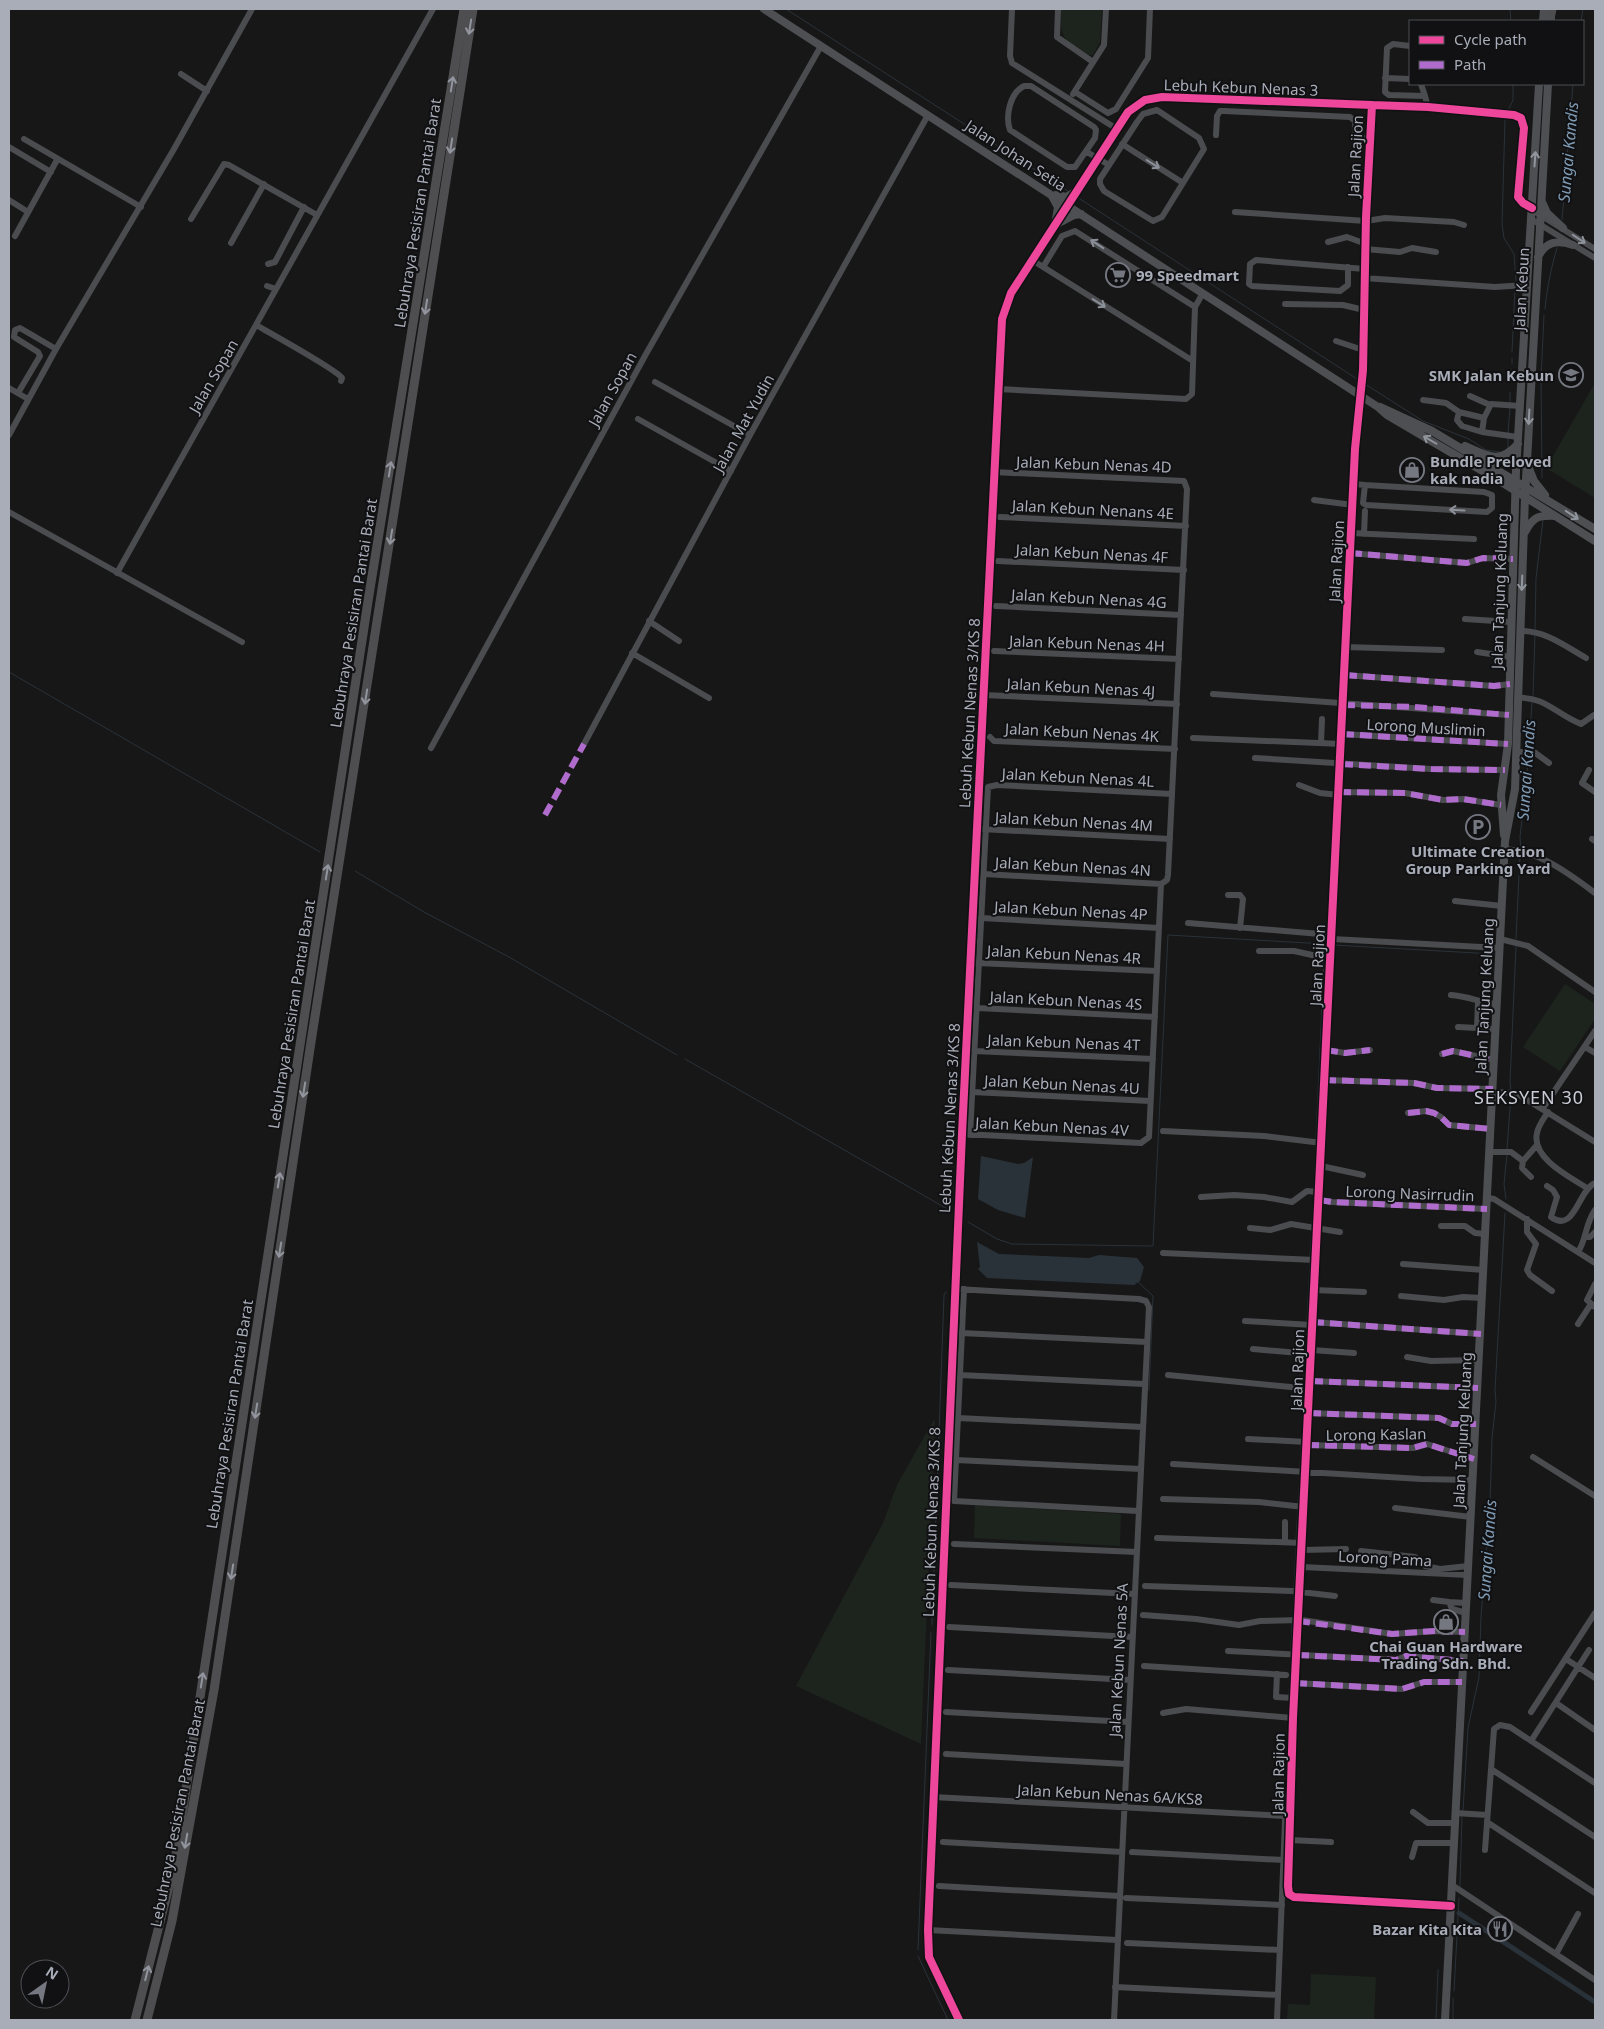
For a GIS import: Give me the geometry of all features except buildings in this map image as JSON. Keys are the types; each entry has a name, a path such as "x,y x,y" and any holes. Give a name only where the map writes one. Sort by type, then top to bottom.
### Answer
{"highway":[{"name":"Lebuhraya Pesisiran Pantai Barat","path":"147,2020 172,1921 214,1690 463,46 464,9"},
{"name":"Lebuhraya Pesisiran Pantai Barat","path":"135,2020 174,1867 370,595 463,46 473,9"}],"main road":[{"name":"Jalan Johan Setia","path":"764,9 1359,394 1386,415 1516,491 1595,541"},
{"name":"Jalan Kebun","path":"1516,491 1539,85"},
{"name":"Jalan Kebun","path":"1525,497 1536,263 1548,85"},
{"path":"1051,194 1066,197 1077,192 1076,206 1081,214 1068,217 1055,225"},
{"path":"1051,194 1058,207 1055,225"},
{"path":"1540,197 1547,213 1563,228"},
{"path":"1536,263 1542,250 1552,242 1560,241 1573,245"},
{"name":"Jalan Johan Setia","path":"1378,407 1390,410 1438,435 1595,529"},
{"path":"1438,435 1491,457 1508,455 1518,440"},
{"path":"1527,462 1534,481 1549,500"},
{"name":"Jalan Tanjung Keluang","path":"1505,845 1501,805 1508,744 1516,491"},
{"name":"Jalan Tanjung Keluang","path":"1445,2020 1455,1823 1460,1814 1458,1682 1461,1632 1466,1613 1464,1575 1468,1566 1471,1516 1468,1480 1472,1424 1478,1388 1479,1298 1484,1270 1505,845 1515,789 1519,752 1525,631 1525,497"},
{"path":"1524,534 1534,518 1540,515 1557,516"},
{"path":"1505,770 1505,788 1509,793 1512,792 1516,770"}],"street":[{"path":"9,435 56,348 141,207 252,9"},
{"name":"Jalan Sopan","path":"117,573 433,9"},
{"path":"1012,9 1010,61 1117,130"},
{"path":"1058,9 1057,37 1093,62"},
{"path":"1070,99 1104,45 1106,9"},
{"path":"1074,92 1108,113 1116,109 1148,58 1150,9"},
{"name":"Jalan Sopan","path":"431,748 636,372 821,46"},
{"path":"1409,46 1389,46 1384,88 1386,94 1425,96"},
{"path":"181,74 207,91"},
{"path":"1385,78 1409,79"},
{"path":"1421,85 1428,107"},
{"path":"1031,86 1092,124 1096,134 1087,152 1078,165 1067,167 1016,136 1010,130 1008,122 1011,102 1020,88 1031,86"},
{"path":"1156,98 1157,110"},
{"name":"Lebuh Kebun Nenas 3","path":"1055,225 1132,107 1145,100 1156,98 1372,106"},
{"name":"Jalan Rajion","path":"1450,1906 1291,1896 1288,1886 1290,1840 1289,1718 1300,1683 1297,1655 1298,1621 1306,1567 1302,1550 1306,1444 1314,1413 1307,1389 1311,1381 1312,1352 1310,1324 1318,1290 1312,1261 1313,1227 1325,1201 1316,1191 1320,1166 1317,1143 1326,1079 1339,794 1336,764 1342,744 1342,704 1351,533 1363,350 1365,246 1372,106 1428,107 1514,114 1523,119 1524,128 1518,197 1532,209"},
{"path":"1157,110 1199,138 1204,146 1203,153 1162,217 1153,221 1104,191 1100,184 1100,179 1144,114 1157,110"},
{"path":"1216,135 1218,113 1224,111 1350,117 1355,121 1356,136 1370,140"},
{"name":"Jalan Mat Yudin","path":"584,744 750,435 928,115"},
{"path":"24,139 57,160 141,207"},
{"path":"1122,144 1183,183"},
{"path":"9,148 51,172"},
{"path":"1087,152 1108,165"},
{"path":"15,236 57,160"},
{"path":"191,219 224,164 264,184 317,215"},
{"path":"231,243 264,184"},
{"path":"9,200 28,212"},
{"path":"268,264 274,262 304,207"},
{"path":"1532,209 1595,249"},
{"path":"1235,212 1366,222 1384,218 1454,222 1464,225"},
{"path":"1531,219 1595,258"},
{"name":"Lebuh Kebun Nenas 3/KS 8","path":"959,2020 929,1958 928,1930 962,1134 1000,340 1006,303 1055,225"},
{"path":"1043,267 1062,236 1076,231 1195,307"},
{"path":"1328,242 1347,237 1365,246 1400,252 1412,248 1436,252"},
{"path":"1032,260 1193,361"},
{"path":"1348,267 1348,285 1340,291 1255,286 1249,284 1250,264 1253,261 1348,267 1365,269"},
{"path":"1364,278 1495,287 1527,285"},
{"path":"268,286 276,289"},
{"path":"998,389 1186,399 1192,393 1195,307 1203,293"},
{"path":"1284,304 1343,305 1364,310"},
{"path":"256,325 336,371 342,381"},
{"path":"18,393 40,356 38,352 14,338 15,330 20,328 56,348"},
{"path":"1336,341 1363,350"},
{"path":"655,382 750,435"},
{"path":"9,388 28,399"},
{"path":"1470,396 1490,405 1520,406"},
{"path":"1423,400 1446,404 1459,412 1484,418"},
{"path":"1482,432 1484,418 1490,405"},
{"path":"1459,412 1456,420 1458,424 1482,432 1518,440"},
{"path":"638,420 731,472"},
{"name":"Jalan Kebun Nenas 4D","path":"993,472 1184,481 1187,489 1186,526"},
{"path":"1354,484 1484,492 1492,495 1492,508 1487,512 1366,505 1363,503 1365,485"},
{"path":"1314,500 1353,505"},
{"path":"1364,534 1365,511"},
{"path":"9,512 242,642"},
{"name":"Jalan Kebun Nenans 4E","path":"1000,518 1186,526"},
{"path":"1150,1101 1161,884 1167,880 1168,875 1186,526"},
{"path":"1351,533 1474,539"},
{"path":"1350,554 1467,563 1483,558 1514,559"},
{"name":"Jalan Kebun Nenas 4F","path":"998,562 1184,570"},
{"name":"Jalan Kebun Nenas 4G","path":"996,606 1181,615"},
{"path":"1466,619 1511,622"},
{"path":"649,621 679,641"},
{"path":"1525,631 1538,632 1586,658"},
{"path":"1346,646 1442,650"},
{"name":"Jalan Kebun Nenas 4H","path":"994,651 1179,659"},
{"path":"1477,652 1510,657"},
{"path":"632,653 709,698"},
{"path":"1345,675 1486,685 1510,684"},
{"path":"1213,694 1342,704 1414,706 1509,714"},
{"name":"Jalan Kebun Nenas 4J","path":"984,695 1177,704"},
{"path":"1521,698 1537,698 1571,720 1581,724 1594,716"},
{"path":"1321,743 1322,720"},
{"name":"Lorong Muslimin","path":"1342,734 1508,744"},
{"name":"Jalan Kebun Nenas 4K","path":"990,737 994,741 1175,749"},
{"path":"1193,738 1342,744"},
{"path":"1519,752 1532,752 1549,763"},
{"path":"1254,758 1431,769 1505,770"},
{"path":"1589,770 1582,783 1595,792"},
{"name":"Jalan Kebun Nenas 4L","path":"985,829 988,787 996,785 1172,794"},
{"path":"1299,785 1320,793 1405,793 1443,800 1463,799 1501,805"},
{"name":"Jalan Kebun Nenas 4M","path":"978,829 1170,839"},
{"path":"970,1135 985,829"},
{"path":"1505,845 1526,852 1560,868 1595,893"},
{"name":"Jalan Kebun Nenas 4N","path":"984,874 1161,884"},
{"path":"1228,895 1240,896 1243,900 1240,928"},
{"path":"1455,901 1502,906"},
{"name":"Jalan Kebun Nenas 4P","path":"981,918 1159,928"},
{"path":"1188,923 1319,934 1331,940 1522,943 1595,992"},
{"path":"1260,951 1294,951 1330,959"},
{"name":"Jalan Kebun Nenas 4R","path":"970,963 1157,971"},
{"path":"1452,995 1464,996 1478,1002 1497,1004"},
{"path":"1477,1028 1478,1002"},
{"name":"Jalan Kebun Nenas 4S","path":"976,1008 1155,1017"},
{"path":"1458,1027 1496,1029"},
{"path":"1587,1188 1554,1167 1537,1145 1537,1131 1545,1110 1595,1031"},
{"path":"1585,1047 1595,1053"},
{"path":"1326,1050 1345,1053 1370,1050"},
{"name":"Jalan Kebun Nenas 4T","path":"974,1051 1153,1059"},
{"path":"1442,1054 1453,1051 1494,1060"},
{"path":"1326,1079 1414,1083 1430,1088 1516,1094 1595,1142"},
{"name":"Jalan Kebun Nenas 4U","path":"972,1092 1150,1101"},
{"name":"Jalan Kebun Nenas 4V","path":"962,1134 1141,1143 1149,1137 1150,1101"},
{"path":"1408,1113 1426,1111 1441,1116 1449,1126 1491,1128"},
{"path":"1164,1132 1264,1136 1317,1143"},
{"path":"1531,1177 1522,1168 1523,1161 1537,1145"},
{"path":"1490,1152 1507,1153 1523,1161"},
{"path":"1320,1166 1363,1174"},
{"path":"1547,1186 1553,1190 1557,1197 1550,1217 1556,1221 1564,1221 1571,1216 1587,1188 1595,1183"},
{"path":"1201,1197 1244,1196 1292,1202 1303,1193 1316,1191"},
{"path":"1488,1198 1494,1199 1527,1219 1595,1263"},
{"name":"Lorong Nasirrudin","path":"1325,1201 1487,1209"},
{"path":"1578,1252 1585,1237 1585,1228 1595,1210"},
{"path":"1527,1219 1527,1232 1536,1244 1527,1270 1552,1290"},
{"path":"1250,1228 1270,1230 1291,1224 1340,1232"},
{"path":"1441,1226 1465,1226 1475,1232 1486,1234"},
{"path":"1585,1237 1590,1237 1595,1232"},
{"path":"1163,1252 1312,1261"},
{"path":"1403,1264 1484,1270"},
{"path":"1578,1324 1593,1305 1587,1300 1595,1284"},
{"path":"956,1289 964,1289 954,1501 1138,1511"},
{"name":"Jalan Kebun Nenas 5A","path":"964,1289 1146,1301 1149,1307 1122,1852 1123,1897 1117,1940 1114,2020"},
{"path":"1318,1290 1364,1292"},
{"path":"1401,1296 1444,1300 1479,1298"},
{"path":"1245,1321 1480,1334"},
{"path":"961,1333 1147,1342"},
{"path":"1253,1349 1354,1353"},
{"path":"1406,1358 1431,1361 1479,1360"},
{"path":"959,1375 1144,1384"},
{"path":"1168,1375 1307,1389"},
{"path":"1311,1381 1478,1388"},
{"path":"1314,1413 1439,1418 1452,1424 1472,1424"},
{"path":"958,1418 1142,1427"},
{"name":"Lorong Kaslan","path":"1248,1439 1306,1444 1319,1447 1413,1448 1427,1444 1470,1457"},
{"path":"1533,1457 1595,1496"},
{"path":"956,1460 1141,1469"},
{"path":"1174,1464 1468,1480"},
{"path":"1163,1499 1251,1502 1303,1507"},
{"path":"1395,1508 1471,1516"},
{"path":"1285,1522 1285,1542"},
{"path":"1157,1538 1303,1542"},
{"path":"954,1544 1137,1552"},
{"path":"1302,1550 1346,1550"},
{"path":"1361,1551 1415,1557 1425,1566 1440,1569 1468,1566"},
{"name":"Lorong Pama","path":"1306,1567 1464,1575"},
{"path":"951,1585 1134,1594"},
{"path":"1145,1586 1335,1596"},
{"path":"1433,1600 1466,1604"},
{"path":"1449,1602 1452,1609 1466,1613"},
{"path":"1531,1712 1595,1613"},
{"path":"1143,1615 1196,1619 1239,1625 1260,1621 1298,1621 1386,1634 1461,1632"},
{"path":"950,1627 1132,1637"},
{"path":"1531,1741 1589,1650"},
{"path":"1228,1651 1396,1660 1406,1656 1459,1660"},
{"path":"1566,1659 1595,1678"},
{"path":"1144,1666 1286,1675"},
{"path":"948,1670 1130,1680"},
{"path":"1277,1674 1276,1698 1294,1698"},
{"path":"1300,1683 1402,1690 1424,1682 1458,1682"},
{"path":"1556,1703 1595,1730"},
{"path":"1163,1713 1186,1709 1289,1718"},
{"path":"946,1712 1128,1722"},
{"path":"1484,1850 1494,1729 1500,1725 1510,1727 1595,1783"},
{"path":"946,1754 1126,1764"},
{"path":"1491,1769 1595,1837"},
{"path":"1277,2020 1286,1796"},
{"name":"Jalan Kebun Nenas 6A/KS8","path":"933,1797 1285,1816"},
{"path":"1413,1812 1428,1823 1455,1823"},
{"path":"1460,1814 1487,1819 1595,1893"},
{"path":"1290,1840 1331,1842"},
{"path":"944,1842 1122,1852"},
{"path":"1412,1857 1416,1843 1454,1843"},
{"path":"1132,1852 1284,1860"},
{"path":"1452,1885 1595,1980"},
{"path":"939,1886 1282,1906"},
{"path":"1556,1954 1578,1914"},
{"path":"928,1930 1117,1940"},
{"path":"1127,1943 1280,1950"},
{"path":"1115,1987 1278,1995"}],"shaded area":[{"path":"1061,9 1102,9 1100,42 1093,55 1089,55 1065,38 1061,27"},
{"path":"1595,383 1595,498 1546,468"},
{"path":"1565,984 1595,1004 1595,1019 1560,1071 1523,1047"},
{"path":"981,1156 1018,1164 1024,1163 1033,1157 1025,1218 998,1210 978,1199"},
{"path":"977,1242 999,1254 1089,1258 1099,1255 1137,1258 1144,1267 1140,1281 1134,1285 987,1278 978,1269 980,1267"},
{"path":"933,1421 935,1421 921,1744 796,1686 883,1523 897,1485"},
{"path":"975,1505 1121,1514 1120,1546 974,1538"},
{"path":"1311,1974 1376,1977 1374,2020 1287,2020 1288,2004 1310,2005"}],"waterway":[{"path":"786,9 1068,191"},
{"path":"1510,9 1511,20"},
{"name":"Sungai Kandis","path":"1581,20 1583,9"},
{"path":"1508,111 1513,100 1513,85"},
{"name":"Sungai Kandis","path":"1562,220 1573,85"},
{"path":"1505,120 1502,224 1504,238 1514,254 1516,282"},
{"path":"1080,199 1357,379"},
{"name":"Sungai Kandis","path":"1545,309 1557,248"},
{"path":"1512,352 1515,288"},
{"name":"Sungai Kandis","path":"1542,478 1541,378 1544,315"},
{"path":"1512,358 1512,364"},
{"path":"1511,369 1511,380"},
{"path":"1365,384 1423,421 1469,439 1486,450 1500,452"},
{"path":"1510,392 1510,403"},
{"path":"1508,433 1510,407"},
{"path":"1508,438 1508,449"},
{"name":"Sungai Kandis","path":"1535,630 1536,578 1543,520"},
{"name":"Sungai Kandis","path":"1533,695 1535,634"},
{"path":"9,672 320,852"},
{"name":"Sungai Kandis","path":"1529,750 1532,702"},
{"name":"Sungai Kandis","path":"1521,850 1520,837 1529,754"},
{"name":"Sungai Kandis","path":"1516,939 1520,854"},
{"path":"355,871 424,912 509,957 677,1055"},
{"path":"968,1222 997,1239 1012,1244 1153,1246 1168,935 1325,944 1325,954"},
{"path":"1333,945 1494,954"},
{"name":"Sungai Kandis","path":"1511,1091 1516,946"},
{"path":"1316,1139 1324,961"},
{"path":"685,1059 951,1211"},
{"name":"Sungai Kandis","path":"1507,1149 1511,1095"},
{"path":"1314,1189 1316,1146"},
{"name":"Sungai Kandis","path":"1506,1199 1504,1184 1507,1155"},
{"path":"1312,1224 1314,1193"},
{"name":"Sungai Kandis","path":"1463,1811 1468,1728 1479,1677 1481,1617 1490,1504 1492,1438 1496,1402 1495,1390 1505,1213"},
{"path":"1310,1256 1312,1230"},
{"path":"1307,1321 1310,1263"},
{"path":"1138,1282 1153,1296 1149,1390"},
{"path":"932,1625 944,1295 946,1292"},
{"path":"1306,1351 1307,1328"},
{"path":"1305,1386 1306,1355"},
{"path":"1302,1439 1305,1390"},
{"path":"1300,1469 1301,1445"},
{"path":"1298,1504 1300,1475"},
{"path":"1296,1539 1298,1510"},
{"path":"1294,1588 1296,1548"},
{"path":"1293,1618 1294,1594"},
{"path":"1291,1653 1292,1622"},
{"path":"918,1950 931,1632"},
{"path":"1289,1694 1291,1657"},
{"name":"Sungai Kandis","path":"1460,1886 1462,1815"},
{"name":"Sungai Kandis","path":"1454,1991 1459,1898"},
{"path":"1459,1913 1595,2002"},
{"path":"918,1956 948,2020"},
{"path":"1436,2020 1438,1970"},
{"name":"Sungai Kandis","path":"1453,1998 1453,2020"}],"marked path":[{"path":"1350,553 1467,563 1483,558 1513,559"},
{"path":"1345,675 1494,686 1510,684"},
{"path":"1343,705 1414,707 1509,715"},
{"path":"1342,734 1508,744"},
{"path":"545,815 584,744"},
{"path":"1341,764 1431,769 1505,770"},
{"path":"1339,792 1405,793 1443,800 1463,799 1501,805"},
{"path":"1326,1050 1345,1053 1370,1050"},
{"path":"1442,1054 1453,1051 1494,1060"},
{"path":"1324,1080 1414,1083 1437,1088 1493,1089"},
{"path":"1408,1113 1426,1111 1441,1117 1449,1125 1491,1129"},
{"path":"1319,1200 1487,1209"},
{"path":"1312,1322 1481,1334"},
{"path":"1311,1381 1478,1388"},
{"path":"1309,1413 1439,1418 1452,1424 1476,1424"},
{"path":"1307,1445 1413,1448 1427,1444 1474,1459"},
{"path":"1298,1621 1392,1634 1435,1631 1465,1632"},
{"path":"1297,1655 1396,1660 1406,1656 1463,1661"},
{"path":"1295,1683 1402,1689 1424,1682 1462,1682"}],"cycle path":[{"path":"959,2020 929,1957 928,1930 962,1134 1002,319 1011,293 1128,112 1145,100 1162,97 1372,105"},
{"path":"1451,1906 1294,1897 1289,1894 1288,1886 1293,1718 1355,449 1363,370 1366,217 1372,105 1428,107 1514,115 1521,118 1524,128 1518,197 1523,203 1532,208"}],"place":[{"name":"99 Speedmart","path":"1118,275"},
{"name":"SMK Jalan Kebun","path":"1571,375"},
{"name":"Bundle Preloved kak nadia","path":"1412,470"},
{"name":"Ultimate Creation Group Parking Yard","path":"1478,827"},
{"name":"Chai Guan Hardware Trading Sdn. Bhd.","path":"1446,1622"},
{"name":"Bazar Kita Kita","path":"1500,1929"}],"district":[{"name":"SEKSYEN 30","path":"1529,1097"}]}
